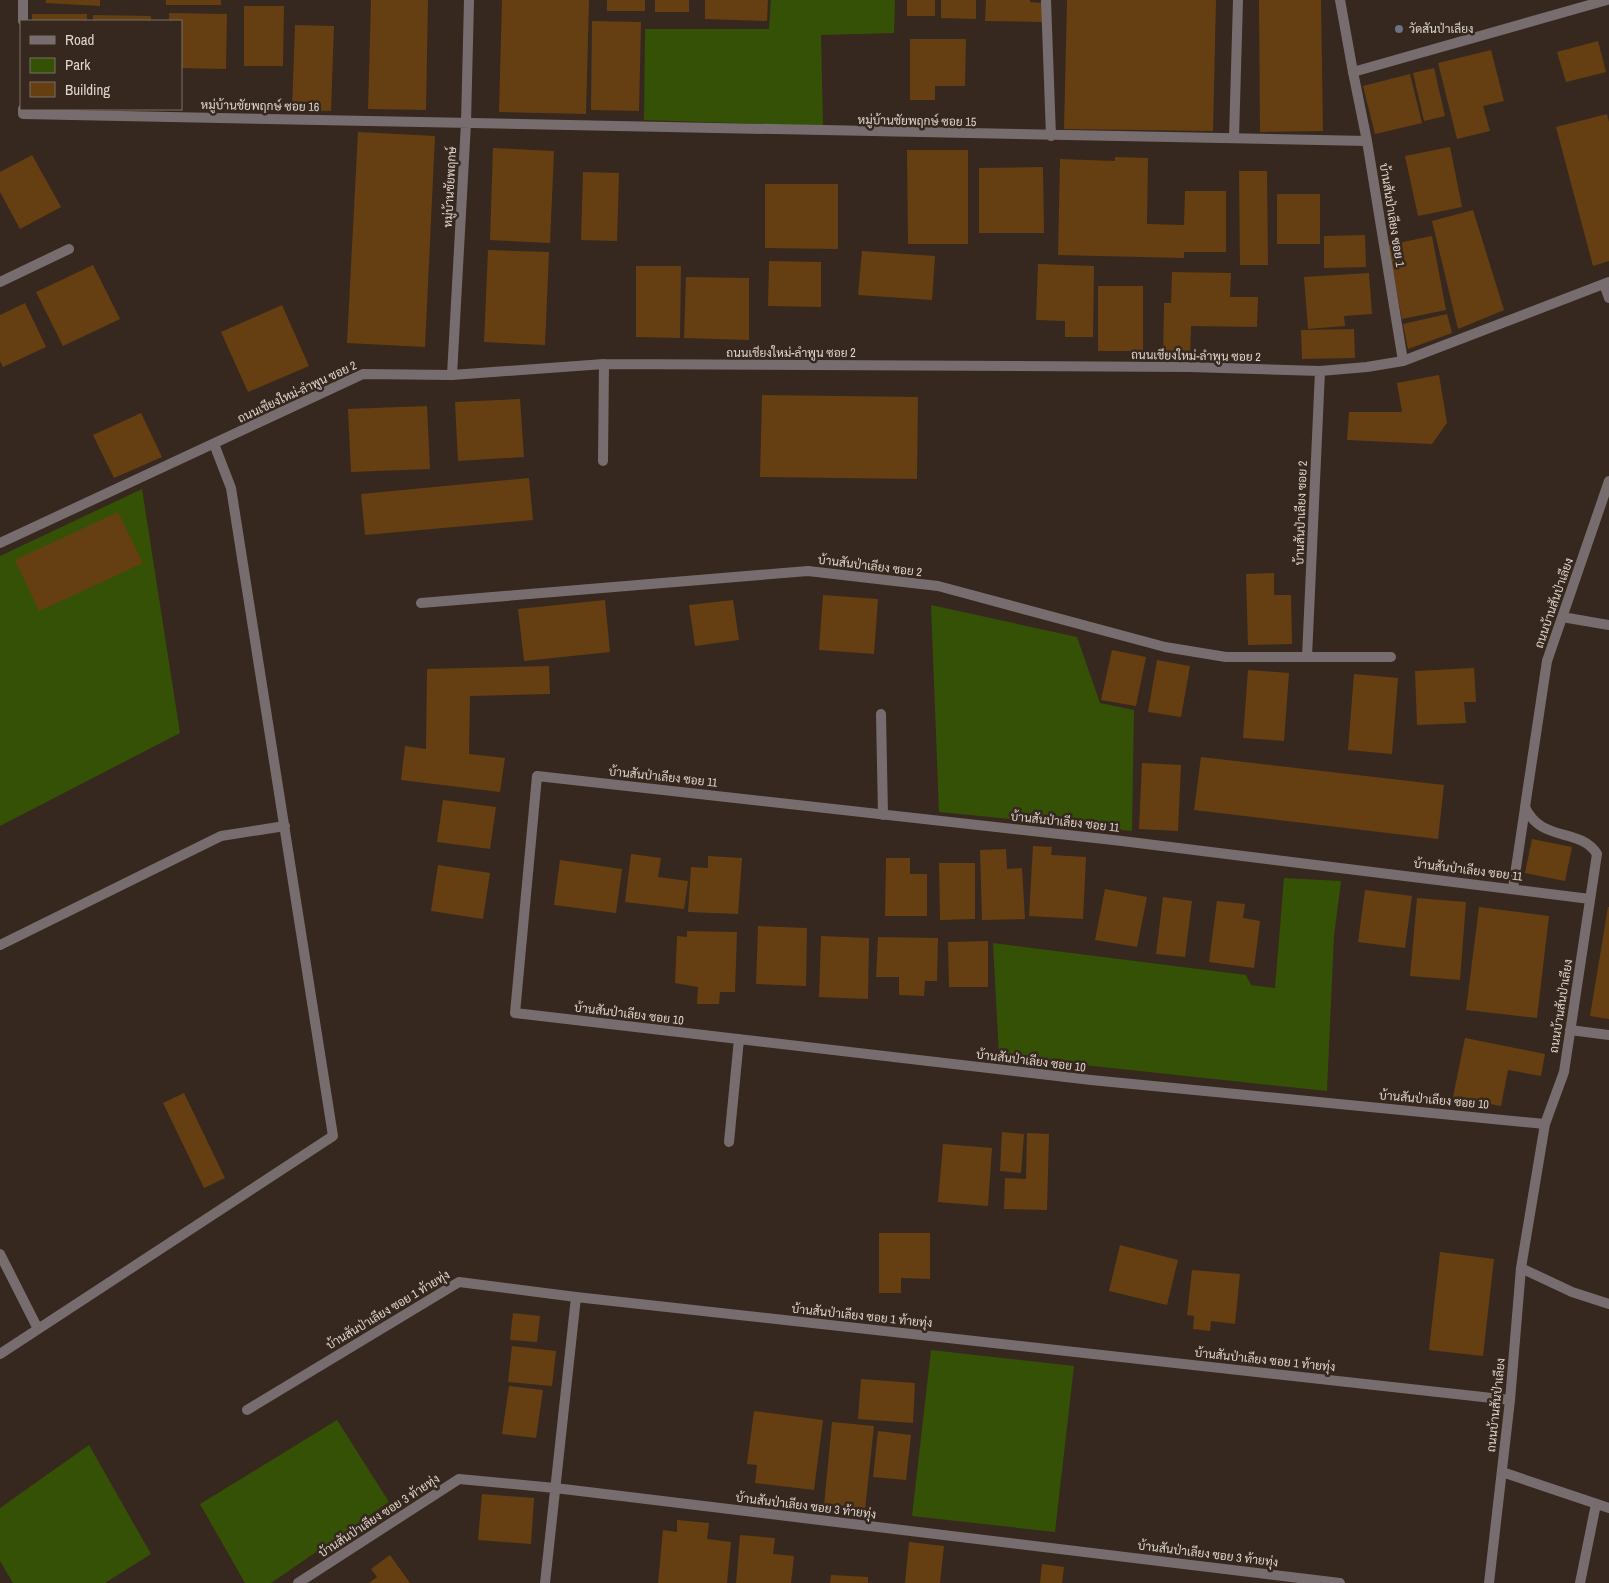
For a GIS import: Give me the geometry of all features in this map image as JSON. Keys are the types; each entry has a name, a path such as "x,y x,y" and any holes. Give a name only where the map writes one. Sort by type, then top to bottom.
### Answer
{"street":[{"path":"23,0 23,20"},
{"name":"หมู่บ้านชัยพฤกษ์","path":"452,375 466,123 470,0"},
{"path":"1046,0 1051,136"},
{"path":"1234,138 1238,0"},
{"path":"1340,0 1353,72 1607,0"},
{"name":"บ้านสันป่าเลียง ซอย 1","path":"1353,72 1367,141 1403,361"},
{"name":"หมู่บ้านชัยพฤกษ์ ซอย 16","path":"23,111 466,123"},
{"name":"หมู่บ้านชัยพฤกษ์ ซอย 15","path":"466,123 1367,141"},
{"path":"0,282 69,249"},
{"path":"1606,283 1609,298"},
{"name":"ถนนเชียงใหม่-ลำพูน ซอย 2","path":"0,543 363,374 452,375 604,364 1180,367 1320,371 1367,367 1403,361 1606,283"},
{"path":"603,461 604,364"},
{"name":"บ้านสันป่าเลียง ซอย 2","path":"1307,657 1320,371"},
{"path":"0,1354 333,1136 231,488 214,444"},
{"name":"ถนนบ้านสันป่าเลียง","path":"1489,1583 1510,1400 1521,1268 1545,1124 1564,1072 1597,854 1593,848 1539,826 1529,816 1525,807 1547,661 1609,482"},
{"name":"บ้านสันป่าเลียง ซอย 2","path":"422,603 808,571 938,586 1165,646 1226,657 1391,657"},
{"path":"1562,617 1609,625"},
{"path":"881,714 883,814"},
{"name":"บ้านสันป่าเลียง ซอย 11","path":"515,1013 537,776 883,814 1513,888 1590,899"},
{"path":"1513,888 1525,807"},
{"path":"0,944 221,836 284,826"},
{"name":"บ้านสันป่าเลียง ซอย 10","path":"515,1013 1090,1080 1545,1124"},
{"path":"1570,1030 1609,1035"},
{"path":"728,1142 739,1039"},
{"path":"0,1254 38,1329"},
{"path":"1521,1268 1572,1292 1609,1304"},
{"name":"บ้านสันป่าเลียง ซอย 1 ท้ายทุ่ง","path":"247,1410 459,1282 576,1297 1510,1400"},
{"path":"545,1583 576,1297"},
{"path":"1502,1472 1609,1508"},
{"name":"บ้านสันป่าเลียง ซอย 3 ท้ายทุ่ง","path":"298,1583 459,1479 555,1488 1340,1583"},
{"path":"1580,1583 1596,1504"}],"green space":[{"path":"771,0 895,0 894,33 821,35 823,126 644,120 645,29 769,29"},
{"path":"142,489 180,733 0,826 0,556"},
{"path":"931,605 1077,637 1100,703 1134,710 1132,831 939,812"},
{"path":"1284,878 1341,881 1334,936 1327,1091 999,1056 993,943 1246,975 1251,985 1275,988"},
{"path":"931,1350 1074,1366 1055,1532 912,1516"},
{"path":"337,1420 389,1502 271,1583 245,1583 200,1504"},
{"path":"89,1445 151,1554 105,1583 13,1583 0,1561 0,1508"}],"building":[{"path":"46,0 100,0 100,6 46,3"},
{"path":"166,0 221,0 221,5 166,5"},
{"path":"371,0 428,0 426,110 368,109"},
{"path":"502,0 589,0 586,114 499,112"},
{"path":"607,0 645,0 645,11 607,11"},
{"path":"655,0 689,0 689,12 655,12"},
{"path":"705,0 768,0 767,21 705,19"},
{"path":"907,0 935,0 935,16 907,16"},
{"path":"941,0 976,0 976,19 941,18"},
{"path":"986,0 1030,0 1030,2 1043,3 1042,22 985,21"},
{"path":"1067,0 1216,0 1213,131 1064,129"},
{"path":"1259,0 1321,0 1323,131 1260,132"},
{"path":"244,6 284,6 283,66 244,66"},
{"path":"169,13 227,14 226,69 182,68 182,20 169,20"},
{"path":"32,14 87,14 87,20 32,20"},
{"path":"93,15 151,16 151,20 93,20"},
{"path":"592,21 641,22 639,111 591,110"},
{"path":"295,25 334,26 331,111 292,110"},
{"path":"910,39 966,39 965,86 935,86 935,100 910,100"},
{"path":"1598,41 1606,72 1566,82 1557,52"},
{"path":"1491,50 1504,101 1483,106 1490,131 1457,139 1438,63"},
{"path":"1434,68 1445,116 1424,121 1413,73"},
{"path":"1410,74 1422,123 1375,134 1363,86"},
{"path":"1607,114 1609,122 1609,261 1593,266 1556,127"},
{"path":"358,132 435,136 425,347 347,343"},
{"path":"1450,147 1462,207 1418,216 1405,156"},
{"path":"493,148 554,151 550,243 490,240"},
{"path":"907,150 968,150 968,244 908,244"},
{"path":"32,155 61,207 20,229 0,192 0,172"},
{"path":"1115,157 1148,158 1147,224 1184,225 1185,191 1226,191 1226,252 1184,252 1184,258 1058,255 1060,159 1115,161"},
{"path":"1043,167 1044,233 979,233 979,168"},
{"path":"1239,171 1267,171 1268,265 1240,265"},
{"path":"583,172 619,173 617,241 581,240"},
{"path":"765,184 838,184 838,249 765,248"},
{"path":"1277,194 1320,194 1320,244 1277,244"},
{"path":"1473,210 1504,310 1458,329 1432,221"},
{"path":"1365,235 1366,267 1324,268 1324,236"},
{"path":"1432,236 1446,310 1402,319 1388,245"},
{"path":"488,250 549,252 545,345 484,342"},
{"path":"862,251 935,256 932,300 858,295"},
{"path":"769,261 821,262 821,307 768,306"},
{"path":"1038,264 1094,266 1093,337 1065,337 1065,321 1036,320"},
{"path":"93,265 120,319 63,346 36,292"},
{"path":"636,266 681,266 680,338 636,337"},
{"path":"1172,272 1231,273 1230,297 1258,297 1257,327 1191,326 1190,358 1163,358 1164,303 1171,303"},
{"path":"1369,273 1372,314 1344,316 1345,326 1308,329 1304,277"},
{"path":"686,277 749,278 749,340 684,338"},
{"path":"1098,286 1143,286 1143,351 1098,351"},
{"path":"25,303 46,347 3,367 0,361 0,315"},
{"path":"282,305 309,366 248,392 221,332"},
{"path":"1447,314 1452,333 1408,349 1403,324"},
{"path":"1354,329 1355,358 1302,359 1301,330"},
{"path":"1439,375 1447,423 1432,444 1347,440 1349,412 1402,412 1397,383"},
{"path":"762,395 918,397 917,479 760,477"},
{"path":"520,399 524,457 458,461 455,402"},
{"path":"427,406 430,469 351,472 348,409"},
{"path":"141,413 162,457 114,478 93,435"},
{"path":"529,478 533,520 365,535 361,494"},
{"path":"118,512 143,563 39,611 15,560"},
{"path":"1274,573 1274,595 1291,595 1292,644 1248,645 1246,574"},
{"path":"823,595 878,599 874,654 819,650"},
{"path":"605,600 610,652 524,661 518,609"},
{"path":"733,600 739,640 695,646 689,605"},
{"path":"1112,650 1146,657 1136,706 1101,700"},
{"path":"1157,660 1190,666 1181,717 1148,712"},
{"path":"549,666 550,694 470,696 469,754 505,758 500,792 401,780 405,746 426,749 427,669"},
{"path":"1474,668 1476,702 1464,702 1466,723 1417,725 1415,671"},
{"path":"1248,670 1289,673 1284,741 1243,738"},
{"path":"1354,674 1398,678 1392,754 1348,750"},
{"path":"1201,757 1444,785 1438,839 1194,810"},
{"path":"1142,763 1181,765 1178,831 1139,829"},
{"path":"443,800 496,807 490,849 437,842"},
{"path":"1532,839 1572,847 1565,881 1525,873"},
{"path":"1033,846 1052,847 1051,855 1086,857 1083,919 1029,916"},
{"path":"1006,849 1007,869 1022,868 1025,919 982,920 980,850"},
{"path":"631,854 661,858 658,877 688,881 684,909 625,902"},
{"path":"708,856 742,858 738,914 688,912 691,867 708,868"},
{"path":"886,858 910,858 910,874 927,874 927,916 885,916"},
{"path":"560,860 622,869 616,913 554,905"},
{"path":"939,863 975,863 975,919 940,920"},
{"path":"438,865 490,873 483,919 431,911"},
{"path":"1105,889 1147,897 1137,947 1095,940"},
{"path":"1365,890 1412,896 1405,948 1358,942"},
{"path":"1163,897 1192,901 1185,957 1156,954"},
{"path":"1417,898 1466,902 1460,980 1410,976"},
{"path":"1217,901 1245,904 1243,918 1260,921 1254,968 1209,962"},
{"path":"1479,907 1549,916 1537,1018 1466,1010"},
{"path":"1609,907 1609,1019 1590,1016"},
{"path":"758,926 807,928 806,986 756,984"},
{"path":"687,931 737,932 735,992 720,992 719,1004 697,1004 698,987 675,983 677,936 687,937"},
{"path":"821,936 869,938 868,999 819,997"},
{"path":"878,937 938,938 937,981 925,981 924,996 899,995 899,977 876,977"},
{"path":"988,941 988,987 949,987 948,942"},
{"path":"1465,1038 1545,1054 1541,1076 1508,1070 1501,1106 1453,1097"},
{"path":"184,1093 225,1178 204,1188 163,1103"},
{"path":"1002,1132 1024,1134 1021,1173 1000,1171"},
{"path":"1027,1133 1049,1134 1047,1210 1004,1209 1005,1178 1026,1179"},
{"path":"943,1144 992,1148 988,1206 938,1202"},
{"path":"879,1233 930,1233 930,1279 901,1278 901,1293 879,1293"},
{"path":"1120,1245 1178,1260 1167,1305 1109,1291"},
{"path":"1440,1252 1494,1259 1483,1356 1429,1350"},
{"path":"1192,1270 1240,1274 1235,1324 1211,1321 1210,1331 1193,1329 1194,1316 1187,1315"},
{"path":"513,1313 540,1316 537,1342 510,1340"},
{"path":"512,1346 556,1351 552,1386 508,1382"},
{"path":"861,1379 915,1383 913,1423 858,1419"},
{"path":"509,1386 543,1390 536,1438 502,1434"},
{"path":"754,1411 823,1420 814,1490 755,1483 757,1465 747,1464"},
{"path":"832,1422 874,1426 865,1510 824,1506"},
{"path":"878,1431 911,1435 906,1480 873,1477"},
{"path":"482,1494 534,1498 531,1544 478,1540"},
{"path":"677,1520 709,1523 707,1539 731,1542 727,1583 658,1583 663,1530 677,1532"},
{"path":"740,1535 775,1538 773,1554 794,1556 791,1583 736,1583"},
{"path":"909,1542 944,1546 940,1583 905,1583"},
{"path":"390,1555 410,1583 369,1583 377,1577 371,1569"},
{"path":"1042,1564 1064,1567 1062,1583 1040,1583"},
{"path":"831,1575 868,1577 868,1583 830,1583"}],"place":[{"name":"วัดสันป่าเลียง","path":"1399,29"}]}
